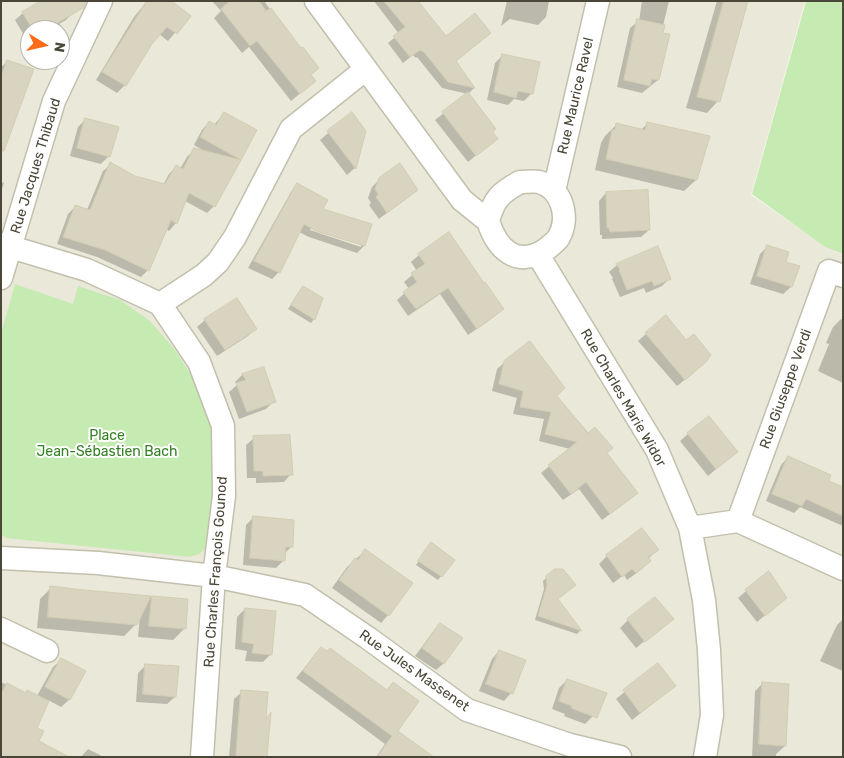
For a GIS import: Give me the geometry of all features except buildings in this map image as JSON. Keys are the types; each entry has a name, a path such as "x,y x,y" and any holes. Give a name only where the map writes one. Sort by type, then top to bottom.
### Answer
{"street":[{"name":"Rue Jacques Thibaud","path":"1,278 6,246 54,101 101,1"},
{"path":"316,1 462,200 488,221 497,242 507,252 518,256 538,255 551,246 559,237 564,221 563,205 554,191 539,182 520,182 497,197 488,221"},
{"name":"Rue Maurice Ravel","path":"554,191 598,1"},
{"path":"6,246 87,270 160,304 204,275 218,262 235,237 291,129 366,69"},
{"name":"Rue Charles Marie Widor","path":"538,255 657,450 690,528 704,600 709,650 712,714 705,757"},
{"name":"Rue Giuseppe Verdi","path":"738,521 829,270 843,276"},
{"name":"Rue Charles François Gounod","path":"160,304 199,362 223,426 224,496 214,576 202,757"},
{"path":"690,528 738,521 843,569"},
{"path":"1,558 98,563 214,576"},
{"name":"Rue Jules Massenet","path":"214,576 305,595 468,710 570,745 620,757"},
{"path":"1,629 47,651"}],"shaded area":[{"path":"1,1 805,1 751,195 826,247 843,255 843,757 1,757"}],"green space":[{"path":"806,1 843,1 843,254 825,247 752,194"},
{"name":"Place Jean-Sébastien Bach","path":"15,284 73,304 78,286 120,300 150,321 176,351 192,377 208,415 215,452 209,536 201,553 190,557 6,538 1,534 1,334"}]}
